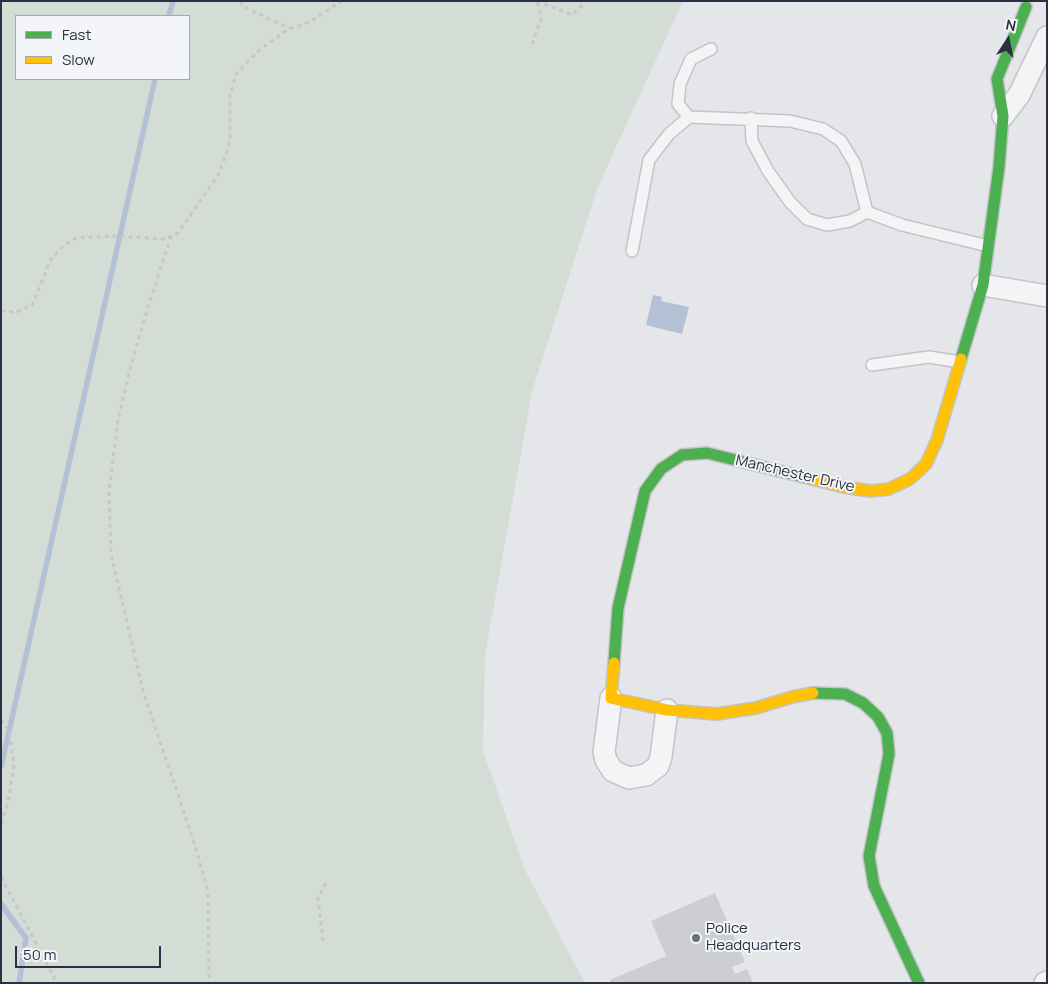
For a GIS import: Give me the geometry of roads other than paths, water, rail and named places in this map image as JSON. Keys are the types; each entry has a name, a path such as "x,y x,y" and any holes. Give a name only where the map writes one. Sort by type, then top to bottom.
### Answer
{"street":[{"path":"1013,1 1040,13"},
{"name":"Manchester Drive","path":"667,710 662,757 658,766 646,776 630,778 613,771 606,760 604,752 612,698 618,608 645,491 661,469 682,455 707,454 844,487 870,491 889,489 910,479 926,464 937,440 983,285 999,167 1003,116 997,80 1026,7"},
{"path":"1003,116 1019,95 1047,37"},
{"path":"983,285 1047,296"},
{"path":"612,698 667,710 717,714 756,708 792,697 818,692 845,694 863,703 878,717 887,733 889,754 869,856 874,886 919,983"}],"lane":[{"path":"689,117 678,104 680,84 691,59 711,49"},
{"path":"632,251 649,160 669,134 689,117 790,121 823,129 840,142 854,164 867,212"},
{"path":"751,118 752,141 768,171 790,202 807,219 827,225 850,221 867,212 902,225 988,246"},
{"path":"872,365 929,358 960,362"}],"water":[{"path":"653,295 662,297 661,301 689,307 682,334 646,325"}],"waterway":[{"path":"169,15 173,1"},
{"path":"1,767 155,80"},
{"path":"1,904 26,938 19,983"}],"place":[{"name":"Police Headquarters","path":"696,938"}]}
